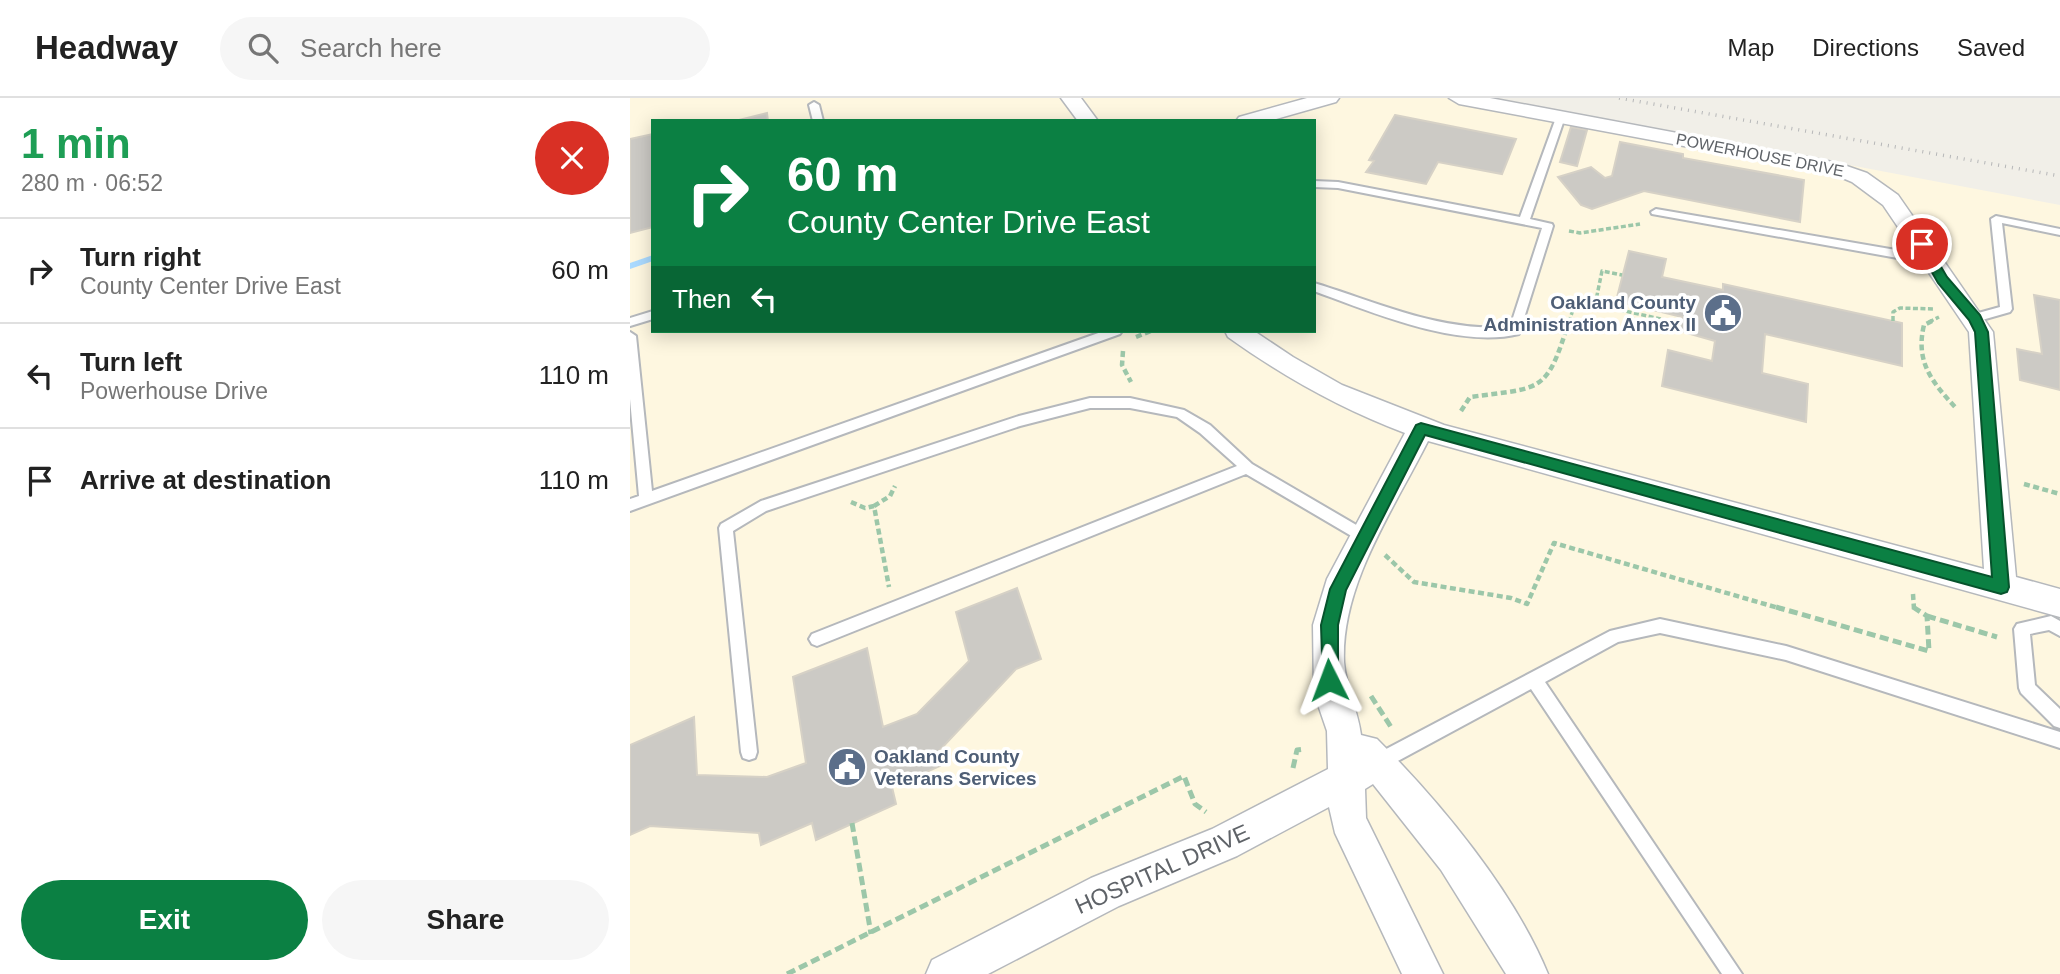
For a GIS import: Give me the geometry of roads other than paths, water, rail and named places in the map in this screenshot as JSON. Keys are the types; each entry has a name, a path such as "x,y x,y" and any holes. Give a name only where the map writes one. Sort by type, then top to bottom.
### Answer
{"street":[{"path":"1071,98 1087,119"},
{"path":"1252,119 1329,98"},
{"name":"POWERHOUSE DRIVE","path":"1459,98 1849,172 1876,186 1899,206 1931,260 1975,318 1981,332 2001,587"},
{"path":"1240,333 1314,383 1421,429 2001,587 2055,614"},
{"path":"1421,429 1338,589 1329,625 1329,680 1344,731 1362,771 1348,820 1423,974"},
{"path":"1362,771 1403,788 1477,885 1528,974"},
{"name":"HOSPITAL DRIVE","path":"946,974 1105,892 1224,843 1362,771"}],"lane":[{"path":"814,105 818,119"},
{"path":"1524,221 1560,117"},
{"path":"1316,184 1338,185 1548,226 1515,331 1485,335 1433,324 1316,288"},
{"path":"1661,213 1931,260"},
{"path":"1975,318 2006,309 1996,219 2060,232"},
{"path":"630,322 651,316"},
{"path":"630,505 1104,333"},
{"path":"630,336 646,499"},
{"path":"749,752 726,528 761,507 1019,421 1090,403 1130,403 1180,413 1205,429 1247,468 1365,537"},
{"path":"817,639 1247,468"},
{"path":"2055,614 2022,629 2027,688 2060,720"},
{"path":"1362,771 1615,636 1660,626 1786,653 2060,740"},
{"path":"1535,681 1733,974"}],"waterway":[{"path":"630,266 651,259"}],"railway":[{"path":"1619,98 2060,176"}],"place":[{"name":"Oakland County Administration Annex II","path":"1723,313"},
{"name":"Oakland County Veterans Services","path":"847,767"}]}
